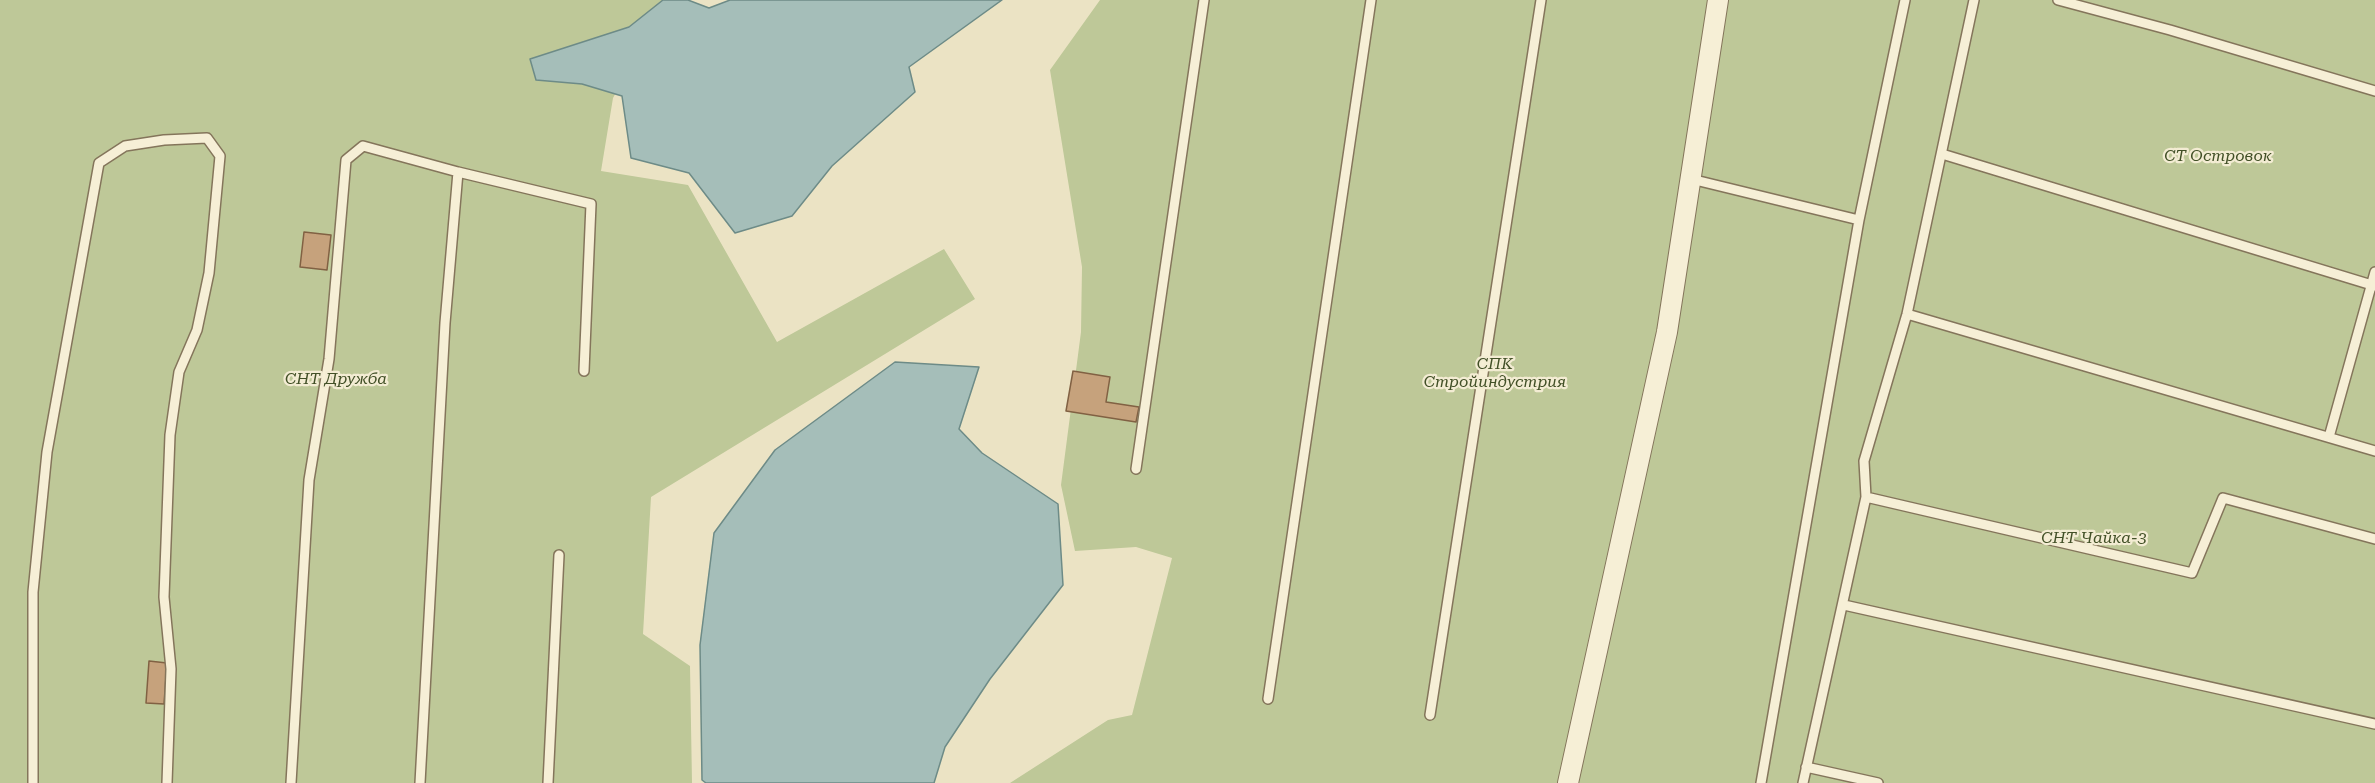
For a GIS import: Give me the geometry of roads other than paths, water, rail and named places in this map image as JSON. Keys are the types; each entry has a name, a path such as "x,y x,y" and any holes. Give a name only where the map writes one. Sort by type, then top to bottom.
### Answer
{"street":[{"path":"1568,783 1667,332 1718,0"}],"lane":[{"path":"1136,469 1204,0"},
{"path":"1268,699 1371,0"},
{"path":"1430,716 1541,0"},
{"path":"1761,783 1859,220 1905,0"},
{"path":"1803,783 1866,497 1864,461 1907,315 1974,0"},
{"path":"2058,0 2170,30 2375,91"},
{"path":"33,783 33,592 47,452 99,163 126,146 164,140 207,138 220,156 209,273 197,330 178,372 170,435 165,597 171,669 167,783"},
{"path":"291,783 309,480 329,359 346,160 363,146 591,204 584,370"},
{"path":"1942,154 2373,285"},
{"path":"420,783 445,323 458,172"},
{"path":"1691,179 1859,220"},
{"path":"2328,437 2375,272"},
{"path":"1907,315 2375,451"},
{"path":"1866,497 2192,573 2223,498 2375,539"},
{"path":"548,783 559,555"},
{"path":"1844,605 2375,724"},
{"path":"1806,767 1878,783"}],"water":[{"path":"663,0 688,0 709,8 730,0 1002,0 909,67 915,92 832,166 792,216 735,233 689,173 631,158 622,96 582,84 536,80 530,59 629,27"},
{"path":"895,362 979,367 959,429 982,453 1058,504 1063,585 990,679 945,747 934,783 706,783 702,780 700,645 714,533 775,450"}],"park label":[{"name":"СТ Островок","path":"2218,156"},
{"name":"СПК Стройиндустрия","path":"1495,373"},
{"name":"СНТ Дружба","path":"336,379"},
{"name":"СНТ Чайка-3","path":"2094,538"}]}
